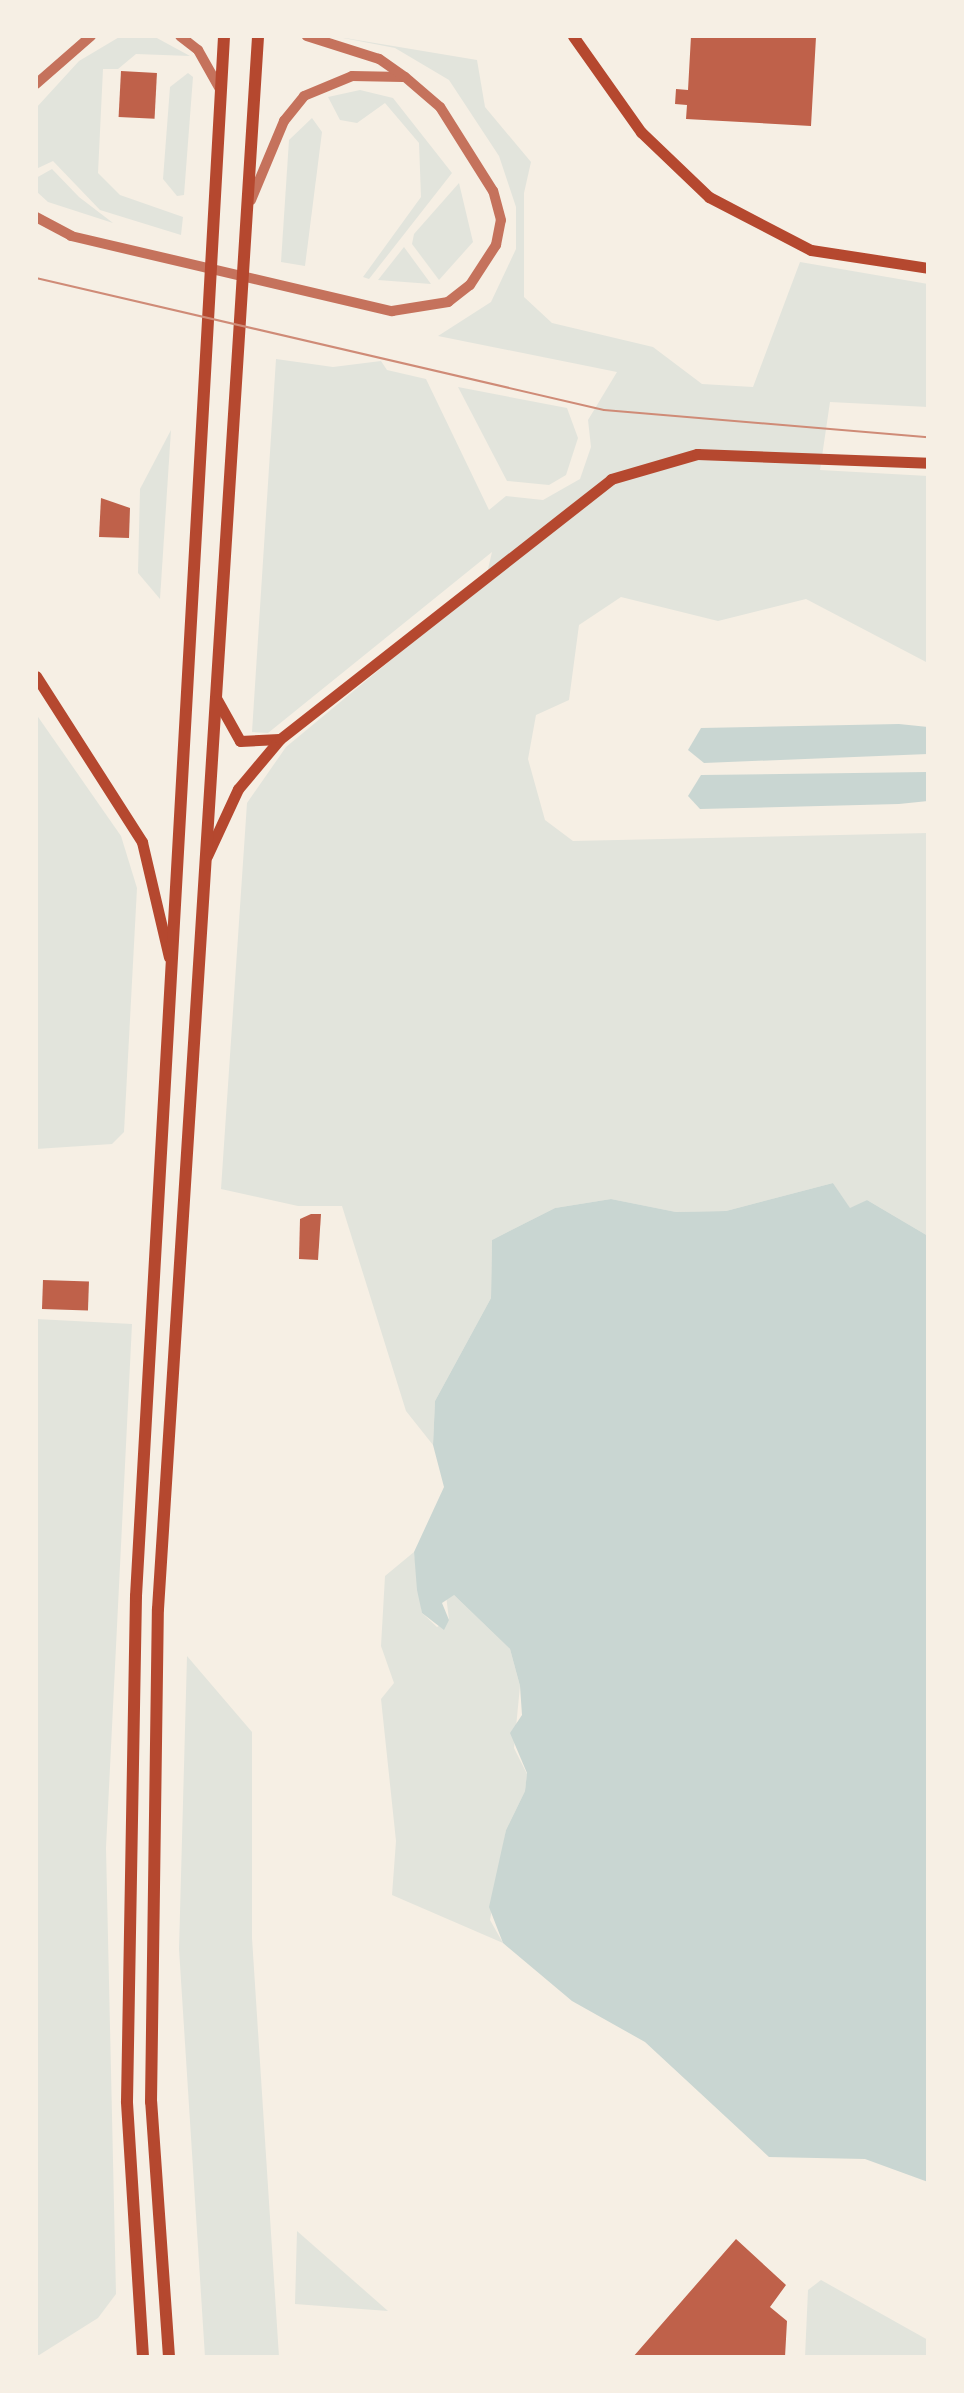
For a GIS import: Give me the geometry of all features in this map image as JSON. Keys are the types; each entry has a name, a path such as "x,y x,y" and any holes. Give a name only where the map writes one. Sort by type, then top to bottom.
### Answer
{"main road":[{"path":"143,2357 127,2101 128,1874 170,965 224,36"},
{"path":"169,2357 151,2102 150,1859 158,1609 215,696 251,200 258,36"},
{"path":"573,36 641,132 709,197 811,250 928,268"},
{"path":"205,861 238,788 280,739 579,500 647,463 721,453 928,463"},
{"path":"36,676 142,842 170,965"},
{"path":"215,696 240,741 280,739"}],"street":[{"path":"36,84 91,36"},
{"path":"180,36 198,50 220,89"},
{"path":"36,228 392,311 434,309 470,285 496,245 501,220 470,150 440,107 405,77 379,59 307,36"},
{"path":"251,200 284,121 304,96 352,76 405,77"},
{"path":"36,217 71,236"}],"shaded area":[{"path":"121,36 155,37 190,56 136,54 118,69 103,69 98,173 120,195 183,217 181,235 100,210 53,161 36,169 36,108 79,61"},
{"path":"333,36 477,60 485,107 531,162 524,193 524,297 552,323 653,347 702,384 753,387 800,262 928,284 928,407 830,402 820,470 928,476 928,663 806,599 718,621 621,597 579,625 569,700 536,715 528,759 545,820 573,841 928,833 928,1236 867,1200 850,1209 833,1183 726,1211 676,1212 611,1199 555,1208 492,1240 491,1298 435,1401 433,1445 406,1411 342,1206 298,1206 221,1189 247,803 286,747 485,582 492,552 268,733 252,732 276,359 333,367 381,361 387,370 426,379 489,510 506,496 543,500 580,479 591,447 588,420 617,372 438,336 491,302 516,249 516,207 499,156 449,80 395,48"},
{"path":"188,73 193,77 184,195 177,196 163,179 170,87"},
{"path":"360,90 393,98 452,173 369,279 363,277 421,197 419,143 385,103 357,123 340,120 328,97"},
{"path":"312,118 322,132 305,266 281,262 289,140"},
{"path":"52,169 79,197 113,223 48,202 36,191 36,178"},
{"path":"459,183 473,242 439,280 412,244 414,234"},
{"path":"404,247 431,284 378,280"},
{"path":"458,387 567,408 578,438 566,475 549,485 507,481"},
{"path":"171,430 160,599 138,573 140,489"},
{"path":"36,714 121,836 137,888 124,1132 112,1144 36,1149"},
{"path":"899,724 928,727 928,754 704,763 688,750 701,728"},
{"path":"928,772 928,801 899,804 700,809 688,796 701,775"},
{"path":"833,1183 850,1208 867,1200 928,1236 928,2182 865,2159 769,2157 645,2042 572,2001 503,1943 489,1907 506,1830 525,1791 527,1773 510,1733 522,1715 520,1686 510,1649 454,1595 442,1603 449,1620 444,1630 422,1613 417,1590 414,1552 444,1487 433,1445 435,1401 491,1298 492,1240 555,1208 611,1199 676,1212 726,1211"},
{"path":"36,1319 132,1324 106,1848 116,2294 98,2318 36,2357"},
{"path":"414,1552 422,1613 437,1627 449,1620 446,1595 454,1595 510,1649 520,1686 514,1748 527,1774 525,1791 506,1830 490,1920 503,1943 392,1895 396,1841 381,1699 394,1683 381,1646 385,1576"},
{"path":"187,1656 252,1732 252,1938 279,2357 205,2357 179,1949"},
{"path":"297,2231 388,2311 295,2304"},
{"path":"821,2280 928,2340 928,2357 805,2357 808,2290"}],"building":[{"path":"691,36 816,37 811,126 686,119 687,105 675,104 676,89 688,90"},
{"path":"121,71 157,73 155,119 119,117"},
{"path":"101,498 130,508 129,538 99,537"},
{"path":"321,1214 318,1260 299,1259 300,1219"},
{"path":"43,1280 89,1282 88,1311 42,1309"},
{"path":"736,2239 786,2285 770,2307 787,2321 785,2357 633,2357"}],"tram line":[{"path":"36,278 604,410 928,437"}]}
